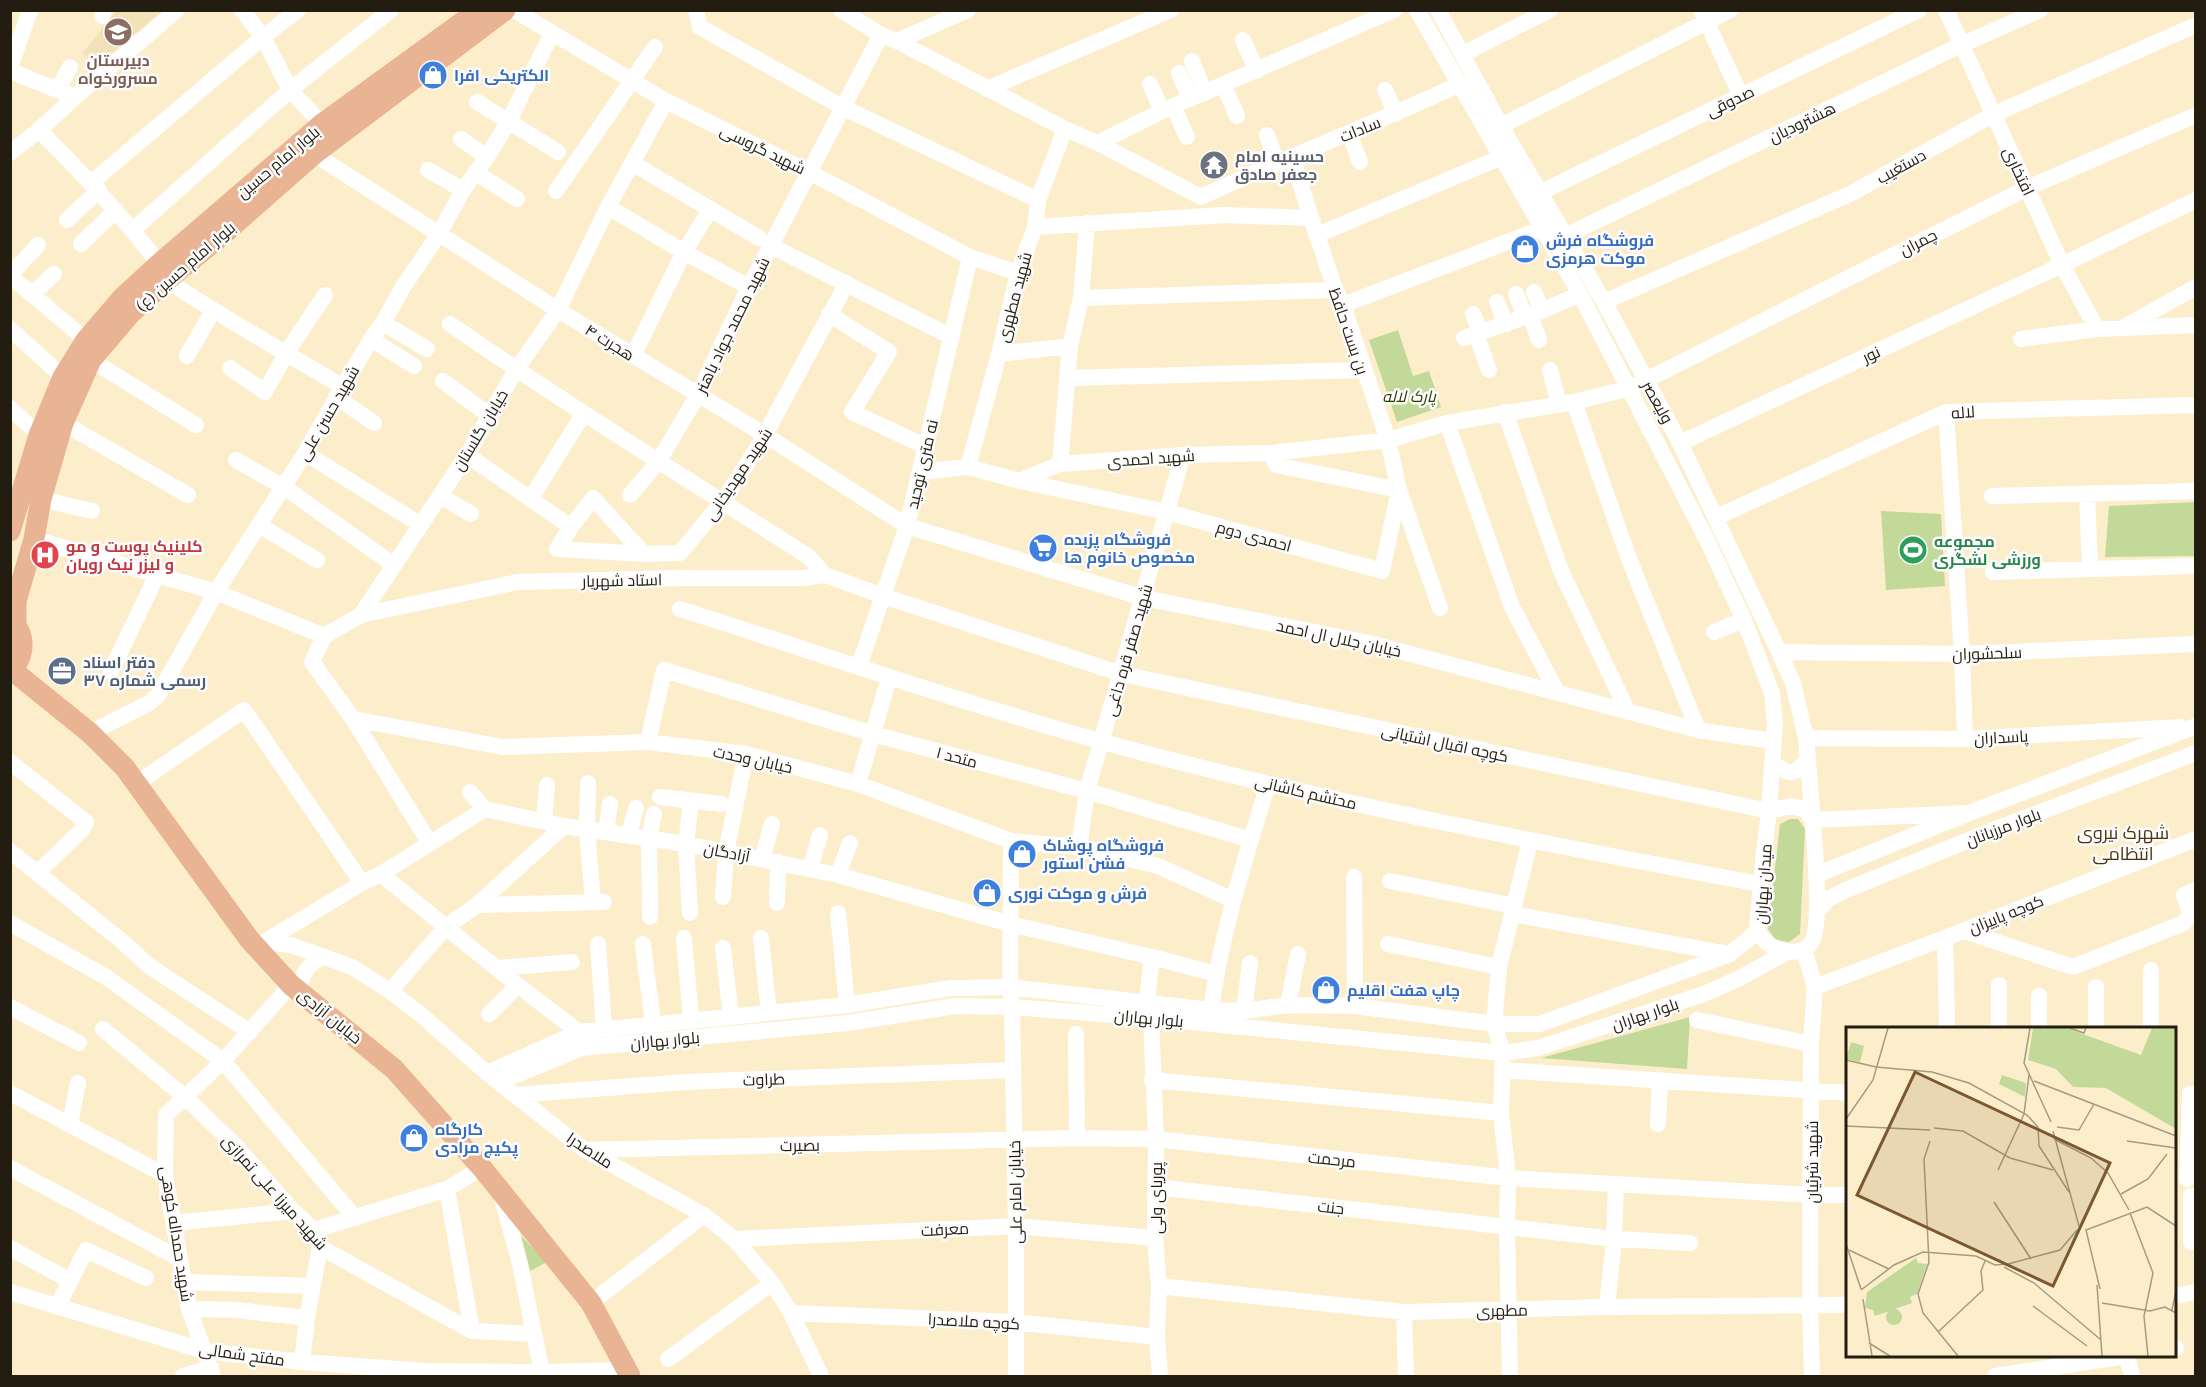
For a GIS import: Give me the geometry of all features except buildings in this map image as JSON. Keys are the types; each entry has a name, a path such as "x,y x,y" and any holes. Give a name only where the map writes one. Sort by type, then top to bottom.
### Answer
{"main road":[{"name":"بلوار امام حسین (ع)","path":"163,272 221,236 314,154 505,10"},
{"name":"بلوار امام حسین","path":"10,531 15,495 63,377 88,350 122,298 163,272 322,124 474,12"},
{"path":"11,671 19,661 23,650 22,638 13,621 16,601 34,539 41,499 63,423 88,350"},
{"name":"خیابان آزادی","path":"11,671 90,733 125,768 295,988 394,1069 483,1168 591,1303 627,1373"}],"street":[{"path":"30,10 10,69 75,97"},
{"path":"10,153 177,10"},
{"path":"242,10 263,37 290,90 322,124"},
{"path":"67,220 95,187 263,37 298,10"},
{"path":"133,230 290,90 391,10"},
{"name":"شهید گروسی","path":"514,10 666,101 809,172 970,257 1018,273"},
{"path":"696,10 700,27 842,106 1038,200"},
{"path":"841,10 881,35 897,41 1065,129 1098,143 1201,196 1224,216"},
{"path":"897,41 968,10"},
{"path":"987,89 1171,10"},
{"path":"1098,143 1168,108 1224,86 1394,10"},
{"name":"ولیعصر","path":"1418,10 1580,294 1706,538 1744,620 1772,693 1775,722 1769,811"},
{"name":"ولیعصر","path":"1438,10 1501,126 1604,302 1717,517 1793,683 1806,738 1813,820"},
{"path":"1463,54 1550,10"},
{"path":"1501,126 1704,16 1730,10"},
{"name":"صدوقی","path":"1540,192 1919,10"},
{"name":"افتخاری","path":"1946,10 2062,265 2097,329"},
{"name":"هشترودیان","path":"1565,236 1961,45 2040,10"},
{"path":"1704,16 1741,96"},
{"name":"دستغیب","path":"1604,302 1852,193 1992,115 2196,25"},
{"name":"شهید حسن علی","path":"90,733 149,703 159,694 216,592 284,486 371,339 439,234 463,190 488,157 509,121 552,33"},
{"name":"شهید محمد جواد باهنر","path":"630,495 658,462 698,395 749,287 765,242 809,172 881,35"},
{"path":"1243,40 1257,71"},
{"path":"555,191 655,47"},
{"path":"1192,61 1197,96"},
{"path":"58,89 70,67"},
{"path":"1179,73 1197,96"},
{"path":"1150,84 1187,137"},
{"name":"سادات","path":"1201,196 1396,114 1460,84"},
{"path":"1224,86 1237,116"},
{"path":"1385,90 1396,114"},
{"name":"خیابان گلستان","path":"324,636 361,615 467,455 516,370 558,309 608,207 666,101"},
{"path":"477,102 558,152"},
{"name":"چمران","path":"1505,412 1566,403 1629,388 2027,188 2196,115"},
{"name":"شهید مطهری","path":"968,467 999,354 1018,273 1035,227 1038,200 1065,129"},
{"path":"39,130 116,210 163,272 213,311 287,352 339,392 374,423"},
{"path":"1350,133 1360,162"},
{"name":"بن بست حافظ","path":"1267,135 1285,159 1317,235 1335,290 1343,305 1388,440 1399,490 1440,608"},
{"path":"461,139 488,157"},
{"name":"هجرت ۴","path":"314,154 633,356 765,435 908,526"},
{"path":"1317,235 1502,157"},
{"path":"632,163 765,242 952,337"},
{"path":"428,170 463,190"},
{"path":"476,173 517,199"},
{"name":"نور","path":"1680,443 2196,200"},
{"path":"608,207 749,287"},
{"path":"81,244 116,210"},
{"path":"633,356 684,252 710,210"},
{"path":"1035,227 1224,216 1310,218"},
{"path":"1060,464 1070,346 1081,298 1087,223"},
{"path":"1343,305 1544,228"},
{"path":"38,245 10,276 32,294 88,350 196,424"},
{"name":"نه متری توحید","path":"859,666 908,526 970,257"},
{"path":"32,294 54,274"},
{"name":"شهید مهدیخانی","path":"571,527 557,549 644,554 680,553 723,501 765,435 847,283"},
{"path":"2123,327 2196,287"},
{"path":"1081,298 1335,290"},
{"path":"1525,317 1534,292"},
{"path":"1516,294 1534,341"},
{"path":"1474,335 1580,294"},
{"path":"230,368 265,392 287,352 325,295"},
{"path":"1497,302 1525,317"},
{"path":"187,356 213,311"},
{"path":"829,314 889,352 852,412 927,447"},
{"path":"1473,314 1474,335 1489,370"},
{"path":"383,323 427,350"},
{"path":"450,324 516,370 809,557 825,575"},
{"path":"2021,339 2097,329 2196,325"},
{"path":"10,329 63,377"},
{"path":"371,339 414,366"},
{"path":"999,354 1070,346"},
{"path":"1068,378 1363,370"},
{"path":"1550,370 1566,403 1698,730"},
{"path":"443,381 490,416"},
{"name":"لاله","path":"1717,517 1946,412 2196,405"},
{"path":"10,408 39,435"},
{"path":"1505,412 1561,571 1628,712"},
{"name":"شهید احمدی","path":"1020,481 1060,464 1183,455 1271,453 1388,440 1447,423 1505,412"},
{"path":"1946,412 1962,654 1965,739"},
{"path":"531,498 584,413"},
{"path":"63,423 188,495"},
{"path":"1447,423 1512,607 1557,692"},
{"path":"304,453 421,525"},
{"path":"1271,453 1276,465 1399,490"},
{"path":"467,455 571,527 593,498 644,554"},
{"name":"شهید صفر قره داغی","path":"1079,847 1087,791 1183,455"},
{"path":"236,460 284,486 394,565"},
{"path":"920,472 968,467 1020,481"},
{"name":"احمدی دوم","path":"1020,481 1167,512 1382,571 1399,490"},
{"path":"1992,496 2196,491"},
{"path":"2087,494 2090,568"},
{"path":"440,496 471,514"},
{"path":"41,499 92,512"},
{"path":"259,525 317,560"},
{"name":"خیابان جلال ال احمد","path":"908,526 1144,598 1365,642 1698,730 1773,741"},
{"path":"34,539 216,592 324,636 312,662 353,719 429,842"},
{"path":"1993,572 2196,566"},
{"path":"111,671 157,575"},
{"name":"استاد شهریار","path":"361,615 518,582 802,578 825,575 883,596"},
{"name":"کوچه اقبال اشتیانی","path":"883,596 1122,674 1769,811"},
{"name":"محتشم کاشانی","path":"680,609 859,666 889,678 1101,741 1268,784 1530,841 1760,884"},
{"path":"1714,632 1744,620"},
{"name":"سلحشوران","path":"1779,652 1962,654 2196,644"},
{"name":"متحد ۱","path":"648,742 664,670 873,734 1087,791 1251,840"},
{"path":"858,784 889,678"},
{"path":"136,784 244,710 362,883"},
{"name":"خیابان وحدت","path":"353,719 503,747 648,742 746,754 858,784 1011,841 1079,847 1158,866 1233,900"},
{"name":"پاسداران","path":"1806,738 1965,739 2196,726"},
{"name":"بلوار مرزبانان","path":"1816,875 1969,813 2196,726"},
{"name":"بلوار مرزبانان","path":"1816,912 1828,899 1846,890 2001,827 2196,753"},
{"path":"723,897 726,852 746,754"},
{"path":"1772,761 1780,769 1788,772 1800,769 1807,759"},
{"path":"10,762 86,822 81,831 38,872"},
{"path":"477,905 598,902 587,830 588,783"},
{"path":"544,820 547,784"},
{"path":"1211,1010 1216,974 1233,900 1268,784"},
{"path":"257,941 381,874 485,809 470,792"},
{"path":"660,797 721,804"},
{"path":"690,914 686,844 691,801"},
{"path":"606,832 610,804"},
{"path":"1769,811 1791,806 1804,809 1813,820 1816,930 1812,942 1796,951"},
{"path":"628,834 636,808"},
{"name":"آزادگان","path":"485,809 564,826 686,844 838,874 1010,924 1216,974"},
{"name":"میدان بهاران","path":"1769,811 1760,884 1758,931 1766,942 1776,949 1796,951"},
{"path":"1813,820 1969,813"},
{"path":"650,917 649,838 654,814"},
{"path":"772,824 770,861 777,903"},
{"path":"390,991 446,927 477,905 564,826"},
{"path":"810,869 820,835"},
{"name":"کوچه پاییزان","path":"1815,987 2196,839"},
{"name":"خیابان امام علی","path":"1011,841 1010,987 1016,1226 1016,1377"},
{"path":"1510,1377 1508,1178 1501,1113 1503,1053 1494,1024 1499,967 1530,841"},
{"path":"838,874 850,843"},
{"path":"10,851 149,966 250,1032"},
{"path":"381,874 498,968 517,986 579,1032"},
{"path":"1354,877 1355,1006"},
{"path":"1390,881 1513,910 1730,954"},
{"path":"1964,931 2073,967 2184,923 2190,913 2184,895 2196,890"},
{"path":"838,913 847,1005"},
{"path":"10,923 106,977 223,1062 355,1218"},
{"name":"بلوار بهاران","path":"493,1077 579,1032 847,1005 951,988 1010,987 1211,1010 1244,1011 1288,1005 1355,1006 1494,1024 1540,1024 1730,954 1758,931"},
{"path":"684,938 691,1020"},
{"path":"761,938 769,1013"},
{"path":"1945,938 1947,1027"},
{"name":"ملاصدرا","path":"257,941 291,945 321,958 352,967 390,991 420,1014 493,1077 585,1150 704,1215 735,1239 772,1282 791,1313 821,1377"},
{"path":"598,944 604,1029"},
{"path":"643,944 653,1024"},
{"path":"1388,944 1499,967"},
{"path":"723,948 731,1017"},
{"name":"بلوار بهاران","path":"493,1077 581,1048 848,1023 955,1006 1012,1007 1151,1018 1503,1053 1538,1048 1704,994 1796,951"},
{"name":"شهید شرئیان","path":"1796,951 1815,987 1810,1044 1812,1377"},
{"path":"1288,1005 1298,954"},
{"path":"1147,1001 1152,957"},
{"path":"295,988 311,963 321,958"},
{"path":"498,968 572,962"},
{"path":"1244,1011 1250,963"},
{"path":"2151,970 2151,1027"},
{"path":"1999,984 1999,1027"},
{"path":"489,1014 517,986"},
{"path":"2096,987 2096,1027"},
{"name":"شهید حمداله کوهی","path":"212,1372 189,1309 184,1282 165,1175 166,1115 223,1062 295,988"},
{"path":"2039,996 2039,1027"},
{"path":"10,1007 78,1043"},
{"name":"پوریای ولی","path":"1151,1018 1156,1139 1155,1238 1159,1286 1157,1337 1160,1377"},
{"path":"1697,1020 1810,1044"},
{"name":"شهید میرزا علی تمرازی","path":"103,1029 185,1097 236,1146 293,1211 314,1230 320,1247 472,1331 534,1334"},
{"path":"1076,1034 1077,1138"},
{"name":"طراوت","path":"515,1095 685,1082 1013,1070"},
{"path":"1502,1070 1846,1094"},
{"path":"1152,1080 1501,1113"},
{"path":"1658,1124 1660,1080"},
{"path":"70,1125 78,1083"},
{"path":"10,1093 165,1175"},
{"path":"2187,1094 2187,1179"},
{"name":"مرحمت","path":"1077,1138 1156,1139 1508,1178 1846,1195"},
{"name":"بصیرت","path":"585,1150 1077,1138"},
{"path":"10,1168 180,1259"},
{"path":"314,1230 447,1189 483,1168"},
{"path":"1607,1307 1614,1239 1616,1185"},
{"name":"جنت","path":"1156,1187 1614,1239 1690,1243"},
{"path":"499,1188 520,1264 542,1372"},
{"path":"447,1189 472,1331"},
{"path":"2187,1196 2191,1242"},
{"path":"174,1223 293,1211"},
{"path":"591,1303 704,1215"},
{"name":"معرفت","path":"735,1239 1016,1226 1155,1238"},
{"path":"302,1362 307,1318 320,1247"},
{"path":"10,1248 69,1280"},
{"path":"57,1306 86,1251 146,1278"},
{"path":"184,1282 313,1286"},
{"path":"668,1359 772,1282"},
{"name":"مطهری","path":"1159,1286 1404,1312 1607,1307 1846,1305"},
{"name":"مفتح شمالی","path":"10,1292 205,1351 426,1374 627,1373"},
{"path":"2176,1292 2196,1292"},
{"path":"189,1309 237,1310 307,1318"},
{"path":"1404,1312 1406,1377"},
{"name":"کوچه ملاصدرا","path":"791,1313 1015,1322 1157,1337"},
{"path":"1995,1377 2120,1357"},
{"path":"2126,1357 2132,1377"},
{"path":"183,1377 212,1372"}],"shaded area":[{"name":"دبیرستان مسرورخواه","path":"116,11 162,11 98,65 82,54"}],"green space":[{"name":"پارک لاله","path":"1398,330 1413,376 1429,371 1441,407 1397,422 1369,340"},
{"path":"2195,502 2195,556 2105,557 2109,506"},
{"name":"مجموعه ورزشی لشگری","path":"1881,511 1941,514 1945,586 1886,590"},
{"path":"1790,819 1798,819 1805,829 1800,934 1789,942 1776,940 1768,929 1780,824"},
{"path":"1690,1017 1687,1069 1541,1058"},
{"path":"521,1236 547,1262 530,1271"}],"place":[{"name":"دبیرستان مسرورخواه","path":"118,32"},
{"name":"الکتریکی افرا","path":"433,75"},
{"name":"حسینیه امام جعفر صادق","path":"1214,165"},
{"name":"فروشگاه فرش موکت هرمزی","path":"1525,249"},
{"name":"فروشگاه پزبده مخصوص خانوم ها","path":"1043,548"},
{"name":"مجموعه ورزشی لشگری","path":"1913,550"},
{"name":"کلینیک پوست و مو و لیزر نیک رویان","path":"45,555"},
{"name":"دفتر اسناد رسمی شماره ۳۷","path":"62,671"},
{"name":"فروشگاه پوشاک فشن استور","path":"1022,854"},
{"name":"فرش و موکت نوری","path":"987,893"},
{"name":"چاپ هفت اقلیم","path":"1326,990"},
{"name":"کارگاه پکیج مرادی","path":"414,1138"}],"district":[{"name":"شهرک نیروی انتظامی","path":"2123,843"}]}
